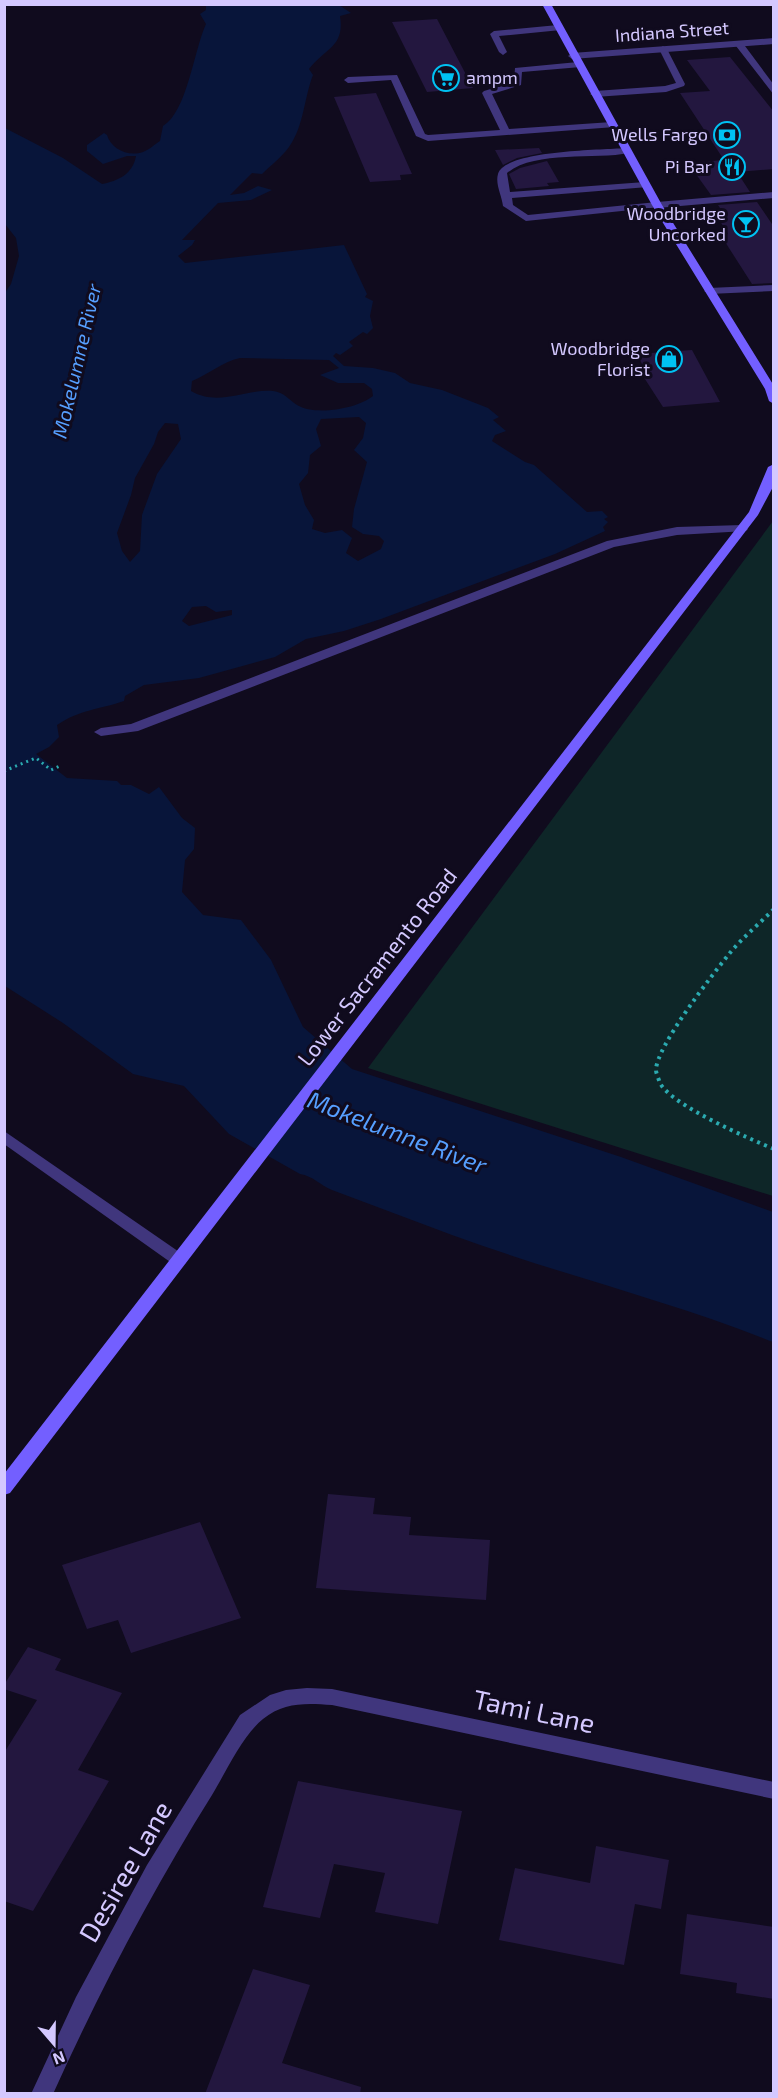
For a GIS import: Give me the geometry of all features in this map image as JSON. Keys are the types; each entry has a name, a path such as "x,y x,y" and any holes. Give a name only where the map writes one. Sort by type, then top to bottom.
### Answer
{"main road":[{"path":"546,4 572,56 657,206 772,389 774,401"},
{"name":"Lower Sacramento Road","path":"4,1488 742,529 754,513 773,474"}],"street":[{"path":"503,52 494,34 558,28"},
{"name":"Indiana Street","path":"572,56 774,41"},
{"path":"739,44 774,92"},
{"path":"595,94 666,89 681,84 663,50"},
{"path":"506,132 487,93 518,83 519,70 578,66"},
{"path":"348,80 394,77 421,136 428,138 612,125"},
{"path":"626,151 520,161 504,170 502,174 508,206 526,218 774,195"},
{"path":"507,195 645,185"},
{"path":"709,291 774,288"},
{"path":"101,732 134,728 611,544 677,531 742,529"},
{"path":"4,1136 179,1260"},
{"name":"Tami Lane","path":"282,1697 303,1694 332,1697 774,1791"},
{"name":"Desiree Lane","path":"42,2094 83,2004 154,1871 246,1721 263,1706 282,1697"}],"path":[{"path":"4,771 36,758 51,770 62,765"},
{"path":"774,909 730,953 710,980 663,1048 656,1070 662,1085 688,1107 744,1137 774,1149"}],"green space":[{"path":"773,521 773,1196 368,1068"}],"water":[{"name":"Mokelumne River","path":"206,5 339,5 351,13 340,16 341,26 337,41 309,69 313,75 298,130 289,147 262,174 252,173 230,195 244,193 258,186 272,190 251,200 218,203 182,240 195,240 178,256 185,263 344,245 367,294 365,297 373,301 370,316 373,328 367,334 363,332 349,342 353,346 340,355 336,353 333,356 344,366 373,368 395,373 410,383 442,390 488,408 499,417 493,420 506,431 495,435 492,441 525,462 534,465 587,512 602,511 608,517 604,519 608,522 603,527 605,531 555,554 381,619 344,631 306,639 275,657 199,678 144,685 125,696 124,701 82,713 57,725 59,737 49,747 36,754 67,778 117,781 121,785 131,785 149,794 159,787 182,818 195,828 194,849 185,860 182,892 203,915 241,920 271,960 303,1027 352,1069 621,1157 773,1212 773,1342 693,1313 492,1249 332,1190 229,1134 184,1086 133,1074 63,1023 5,986 4,294 11,284 19,256 16,238 5,224 5,128 63,158 102,184 119,179 132,168 136,156 127,156 103,164 87,151 87,145 104,133 116,148 126,153 145,151 160,141 163,126 178,108 189,80 206,24 200,14 206,10","holes":["240,358 329,360 339,368 320,375 338,383 364,383 372,389 373,396 366,401 336,410 314,410 297,405 273,391 222,398 201,396 191,391 192,381","359,417 366,423 363,438 354,450 367,462 354,509 352,527 363,534 379,536 384,541 381,549 358,561 346,553 352,538 342,530 325,533 312,529 314,520 305,505 299,484 308,473 310,455 321,446 316,429 321,419","165,423 178,424 181,439 157,474 142,515 140,551 130,562 122,551 117,533 135,478 158,432","206,606 216,612 232,610 232,615 189,626 182,621 192,607"]}],"building":[{"path":"437,19 473,88 427,92 392,22"},
{"path":"730,57 774,112 774,169 737,172 750,192 711,195 688,163 724,160 680,93 710,91 687,60"},
{"path":"376,93 412,174 400,175 401,180 370,182 334,97"},
{"path":"539,148 542,153 517,158 503,165 495,150"},
{"path":"547,161 559,182 547,183 549,186 516,189 509,174 520,168"},
{"path":"757,202 774,227 774,283 752,284 720,234 728,234 720,221 728,220 718,205"},
{"path":"692,350 720,402 663,407 643,376 648,376 637,354"},
{"path":"328,1494 375,1498 373,1514 411,1517 409,1535 490,1540 486,1600 316,1588"},
{"path":"200,1522 241,1618 131,1653 118,1620 87,1629 62,1565"},
{"path":"28,1647 61,1659 55,1670 122,1693 78,1770 109,1781 33,1911 4,1901 4,1753 37,1700 4,1689 4,1685"},
{"path":"298,1781 462,1811 438,1924 375,1912 385,1873 334,1864 320,1918 263,1907"},
{"path":"596,1846 669,1860 661,1909 635,1904 624,1965 499,1940 515,1868 590,1883"},
{"path":"687,1914 774,1927 774,1999 736,1993 737,1983 680,1974"},
{"path":"253,1969 310,1985 282,2063 361,2087 360,2094 205,2094"}],"place":[{"name":"ampm","path":"446,78"},
{"name":"Wells Fargo","path":"727,135"},
{"name":"Pi Bar","path":"732,167"},
{"name":"Woodbridge Uncorked","path":"746,224"},
{"name":"Woodbridge Florist","path":"669,359"}]}
